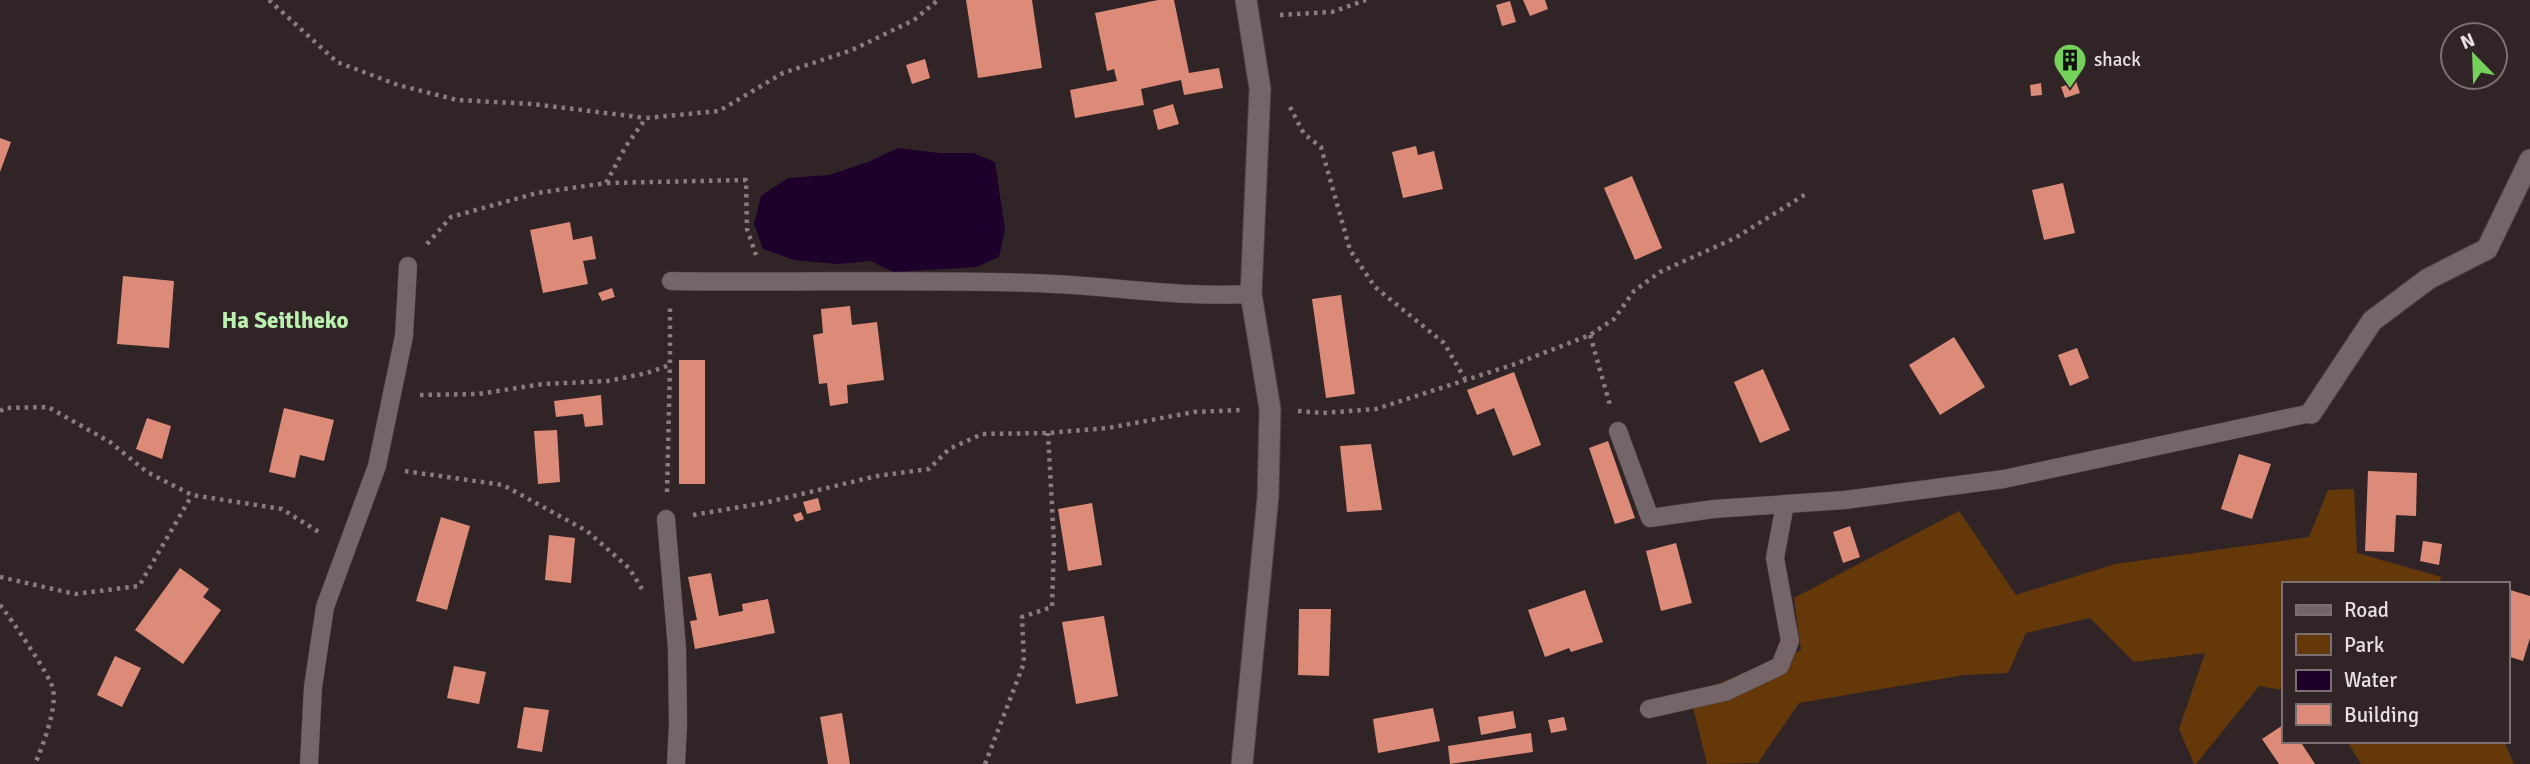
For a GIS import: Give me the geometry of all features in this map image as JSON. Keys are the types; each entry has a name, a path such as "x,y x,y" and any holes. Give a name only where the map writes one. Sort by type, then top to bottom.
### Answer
{"street":[{"path":"1242,764 1268,497 1270,409 1251,294 1260,89 1247,6"},
{"path":"2311,413 2372,321 2428,279 2487,249 2530,160"}],"lane":[{"path":"309,764 313,687 326,607 377,466 404,335 408,266"},
{"path":"671,281 925,279 1042,283 1191,295 1251,294"},
{"path":"1618,430 1650,518 1714,509 1845,500 2004,479 2311,413"},
{"path":"1649,709 1725,692 1780,666 1790,641 1775,558 1785,505"},
{"path":"666,519 677,648 676,764"}],"path":[{"path":"269,0 337,62 398,85 457,100 533,104 646,118 719,111 783,73 852,50 915,20 938,0"},
{"path":"1247,6 1292,16 1332,12 1366,0"},
{"path":"1260,89 1287,103 1304,134 1321,147 1350,250 1375,286 1444,343 1465,379"},
{"path":"606,183 626,146 646,118"},
{"path":"408,266 451,217 537,193 606,183 746,180 747,229 765,282"},
{"path":"671,281 666,519 764,503 877,476 929,469 948,449 982,434 1048,433 1108,428 1194,412 1270,409 1323,413 1376,409 1514,364 1590,335 1614,319 1634,291 1660,272 1735,238 1806,194"},
{"path":"1590,335 1618,430"},
{"path":"392,396 478,394 543,384 608,380 647,373 670,365"},
{"path":"0,411 5,408 48,407 110,442 147,472 192,495 282,509 347,549"},
{"path":"985,764 1024,663 1022,617 1052,607 1054,543 1048,433"},
{"path":"377,466 503,485 587,530 629,568 643,591"},
{"path":"0,577 75,594 139,586 192,495"},
{"path":"0,605 53,689 49,728 36,764"}],"green space":[{"path":"2354,489 2357,553 2441,577 2440,582 2282,582 2282,690 2259,686 2196,764 2179,729 2205,653 2134,662 2090,618 2026,633 2008,673 1964,675 1799,703 1758,763 1707,764 1690,695 1801,650 1794,598 1959,511 2016,595 2115,564 2309,537 2328,490"},
{"path":"2348,743 2505,743 2514,764 2361,764"}],"water":[{"path":"898,148 939,153 973,153 995,162 1005,229 999,257 977,267 893,272 871,261 837,264 794,260 763,249 754,224 761,196 788,178 829,175 868,162"}],"building":[{"path":"966,0 1032,0 1042,68 978,78"},
{"path":"1158,0 1174,0 1189,73 1219,68 1223,88 1184,95 1181,80 1141,89 1144,105 1075,118 1070,90 1117,81 1114,69 1107,71 1095,13"},
{"path":"1523,0 1545,0 1548,9 1530,16"},
{"path":"1510,1 1516,22 1502,26 1496,5"},
{"path":"925,59 930,78 912,84 906,65"},
{"name":"shack","path":"2076,81 2080,93 2065,98 2061,87"},
{"path":"2041,83 2042,95 2031,96 2030,85"},
{"path":"1173,104 1179,124 1158,130 1153,110"},
{"path":"0,138 11,142 0,172"},
{"path":"1416,146 1418,155 1434,151 1443,189 1403,198 1392,152"},
{"path":"1632,176 1662,248 1635,260 1604,188"},
{"path":"2063,183 2075,233 2044,240 2032,190"},
{"path":"570,222 573,240 592,236 596,259 583,261 588,284 543,293 530,230"},
{"path":"123,276 174,281 169,348 117,344"},
{"path":"612,288 615,297 602,301 598,293"},
{"path":"1341,295 1355,394 1326,398 1312,299"},
{"path":"850,306 852,325 877,322 884,380 847,385 848,403 830,406 827,383 819,384 813,335 823,333 821,309"},
{"path":"1954,337 1985,387 1940,415 1909,365"},
{"path":"2077,348 2089,378 2070,386 2058,355"},
{"path":"679,360 705,360 705,484 679,484"},
{"path":"1763,369 1790,430 1760,443 1734,382"},
{"path":"1514,372 1541,445 1513,456 1494,408 1477,415 1467,390"},
{"path":"601,395 603,425 585,427 583,414 556,417 554,401"},
{"path":"284,408 334,420 324,461 300,455 295,478 269,472"},
{"path":"147,418 171,426 162,459 136,449"},
{"path":"557,430 560,482 538,484 534,431"},
{"path":"1608,441 1635,518 1615,524 1589,448"},
{"path":"1371,444 1382,510 1347,512 1340,446"},
{"path":"2239,454 2271,464 2252,519 2221,509"},
{"path":"2368,471 2417,473 2416,516 2396,515 2394,552 2365,551"},
{"path":"818,498 821,510 807,514 803,502"},
{"path":"1092,503 1102,565 1068,571 1058,509"},
{"path":"801,512 804,519 796,522 793,515"},
{"path":"441,517 470,526 447,610 416,601"},
{"path":"1850,526 1860,557 1843,563 1833,532"},
{"path":"549,535 575,538 571,583 545,580"},
{"path":"2423,541 2442,544 2439,565 2420,561"},
{"path":"1676,543 1692,603 1661,611 1646,551"},
{"path":"180,568 209,589 203,597 221,610 183,664 135,630"},
{"path":"711,573 719,616 743,611 742,604 768,599 775,633 695,649 690,621 697,620 688,577"},
{"path":"1585,590 1603,642 1571,652 1569,648 1545,657 1528,610"},
{"path":"2509,590 2530,596 2530,638 2523,661 2509,657"},
{"path":"1299,609 1331,609 1329,676 1298,675"},
{"path":"1104,616 1118,696 1076,704 1062,622"},
{"path":"115,656 141,668 122,707 97,695"},
{"path":"454,666 486,672 479,704 447,698"},
{"path":"524,707 549,710 542,752 517,748"},
{"path":"1433,708 1440,741 1378,753 1373,719"},
{"path":"1513,711 1516,728 1481,735 1478,717"},
{"path":"842,713 850,764 828,764 820,717"},
{"path":"1564,717 1567,730 1551,733 1548,720"},
{"path":"2282,726 2282,743 2301,743 2315,764 2279,764 2262,739"},
{"path":"1531,733 1533,752 1450,764 1448,746"}],"place":[{"name":"shack","path":"2070,90"}],"district":[{"name":"Ha Seitlheko","path":"285,320"}]}
